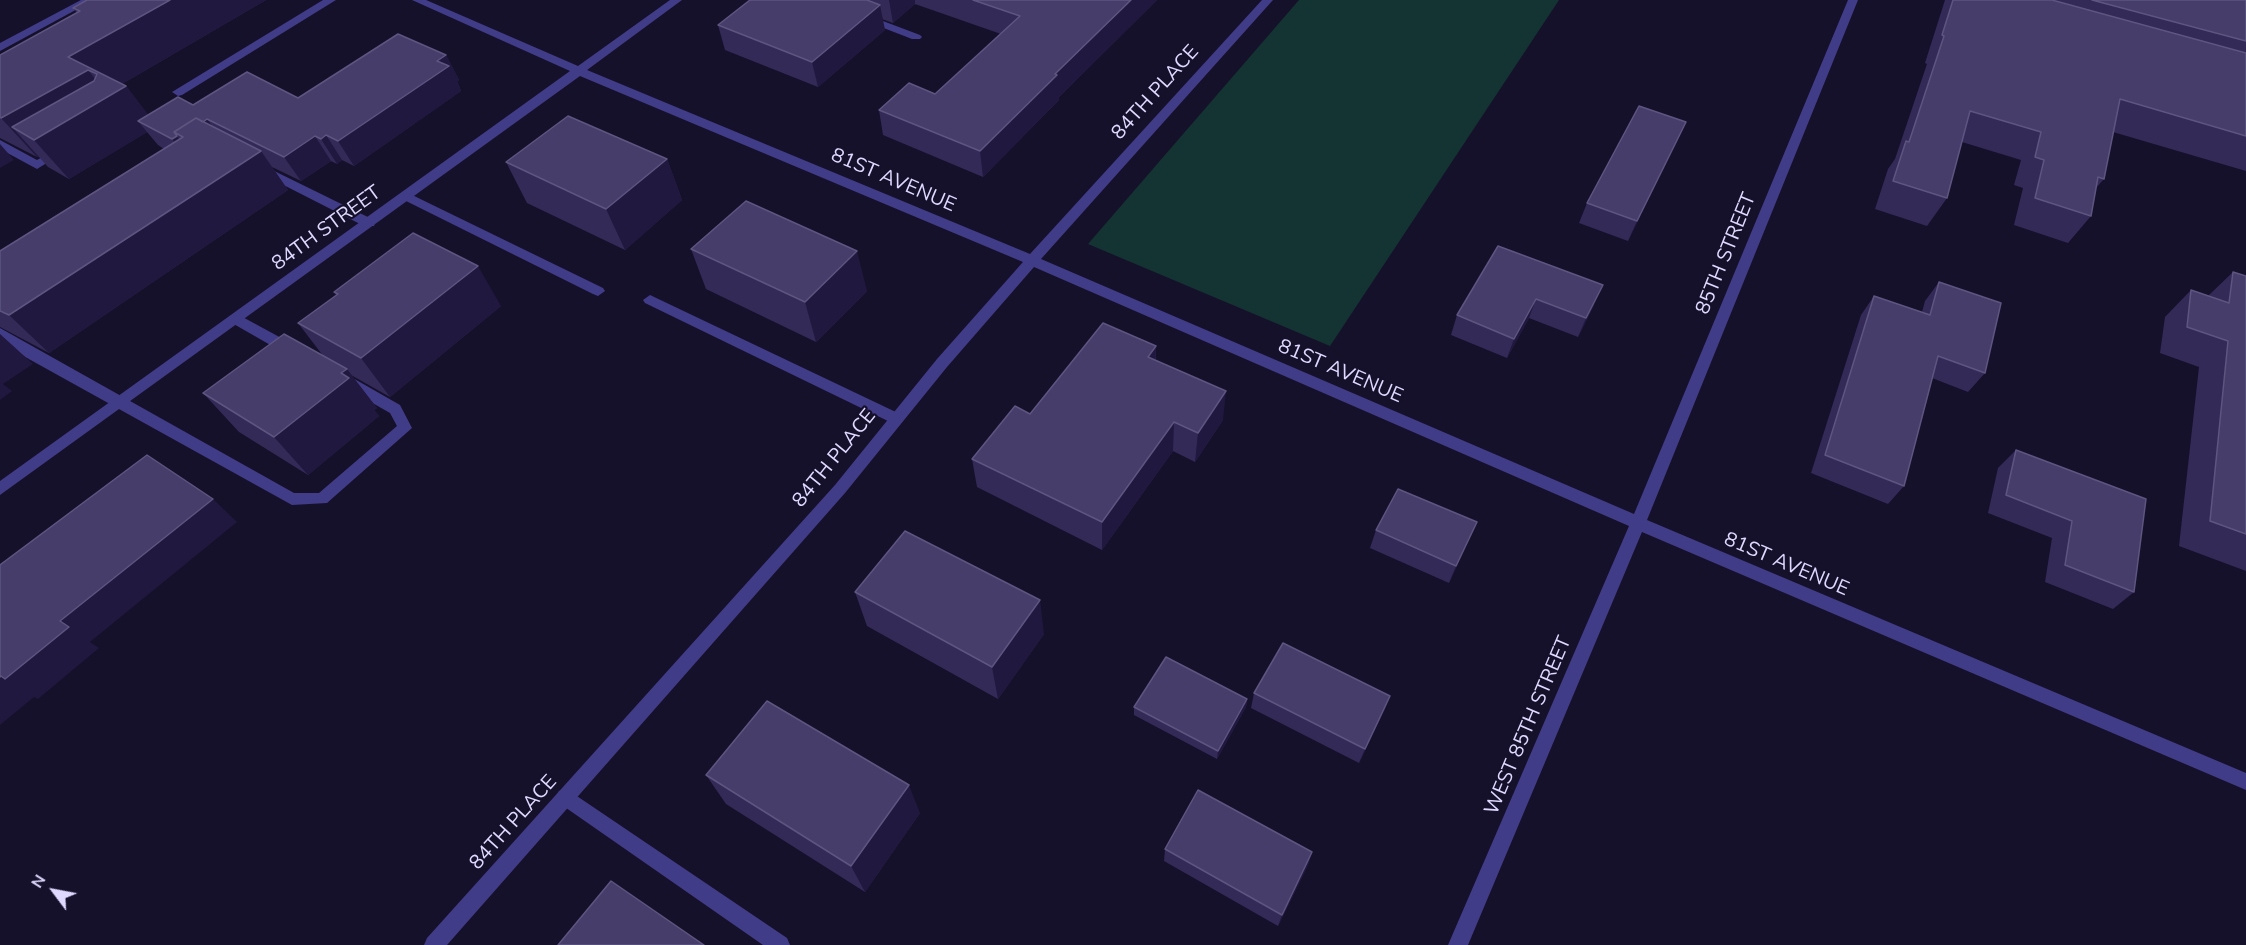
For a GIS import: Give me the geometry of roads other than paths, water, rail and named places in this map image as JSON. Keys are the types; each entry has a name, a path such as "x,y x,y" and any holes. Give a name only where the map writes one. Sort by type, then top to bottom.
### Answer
{"street":[{"path":"0,48 89,0"},
{"path":"178,92 331,0"},
{"name":"81ST AVENUE","path":"417,0 579,71 1033,261 1638,523 2246,782"},
{"name":"84TH STREET","path":"0,489 677,0"},
{"name":"84TH PLACE","path":"434,945 840,489 895,418 1033,261 1268,0"},
{"name":"85TH STREET","path":"1638,523 1853,0"},
{"path":"851,12 916,37"},
{"path":"0,144 37,165 74,143"},
{"path":"254,165 369,223"},
{"path":"406,196 598,291"},
{"path":"650,300 895,418"},
{"path":"237,319 304,357"},
{"path":"0,333 23,349 292,498 322,499 405,428 395,409 334,374"},
{"name":"WEST 85TH STREET","path":"1458,945 1638,523"},
{"path":"565,797 780,945"}]}
